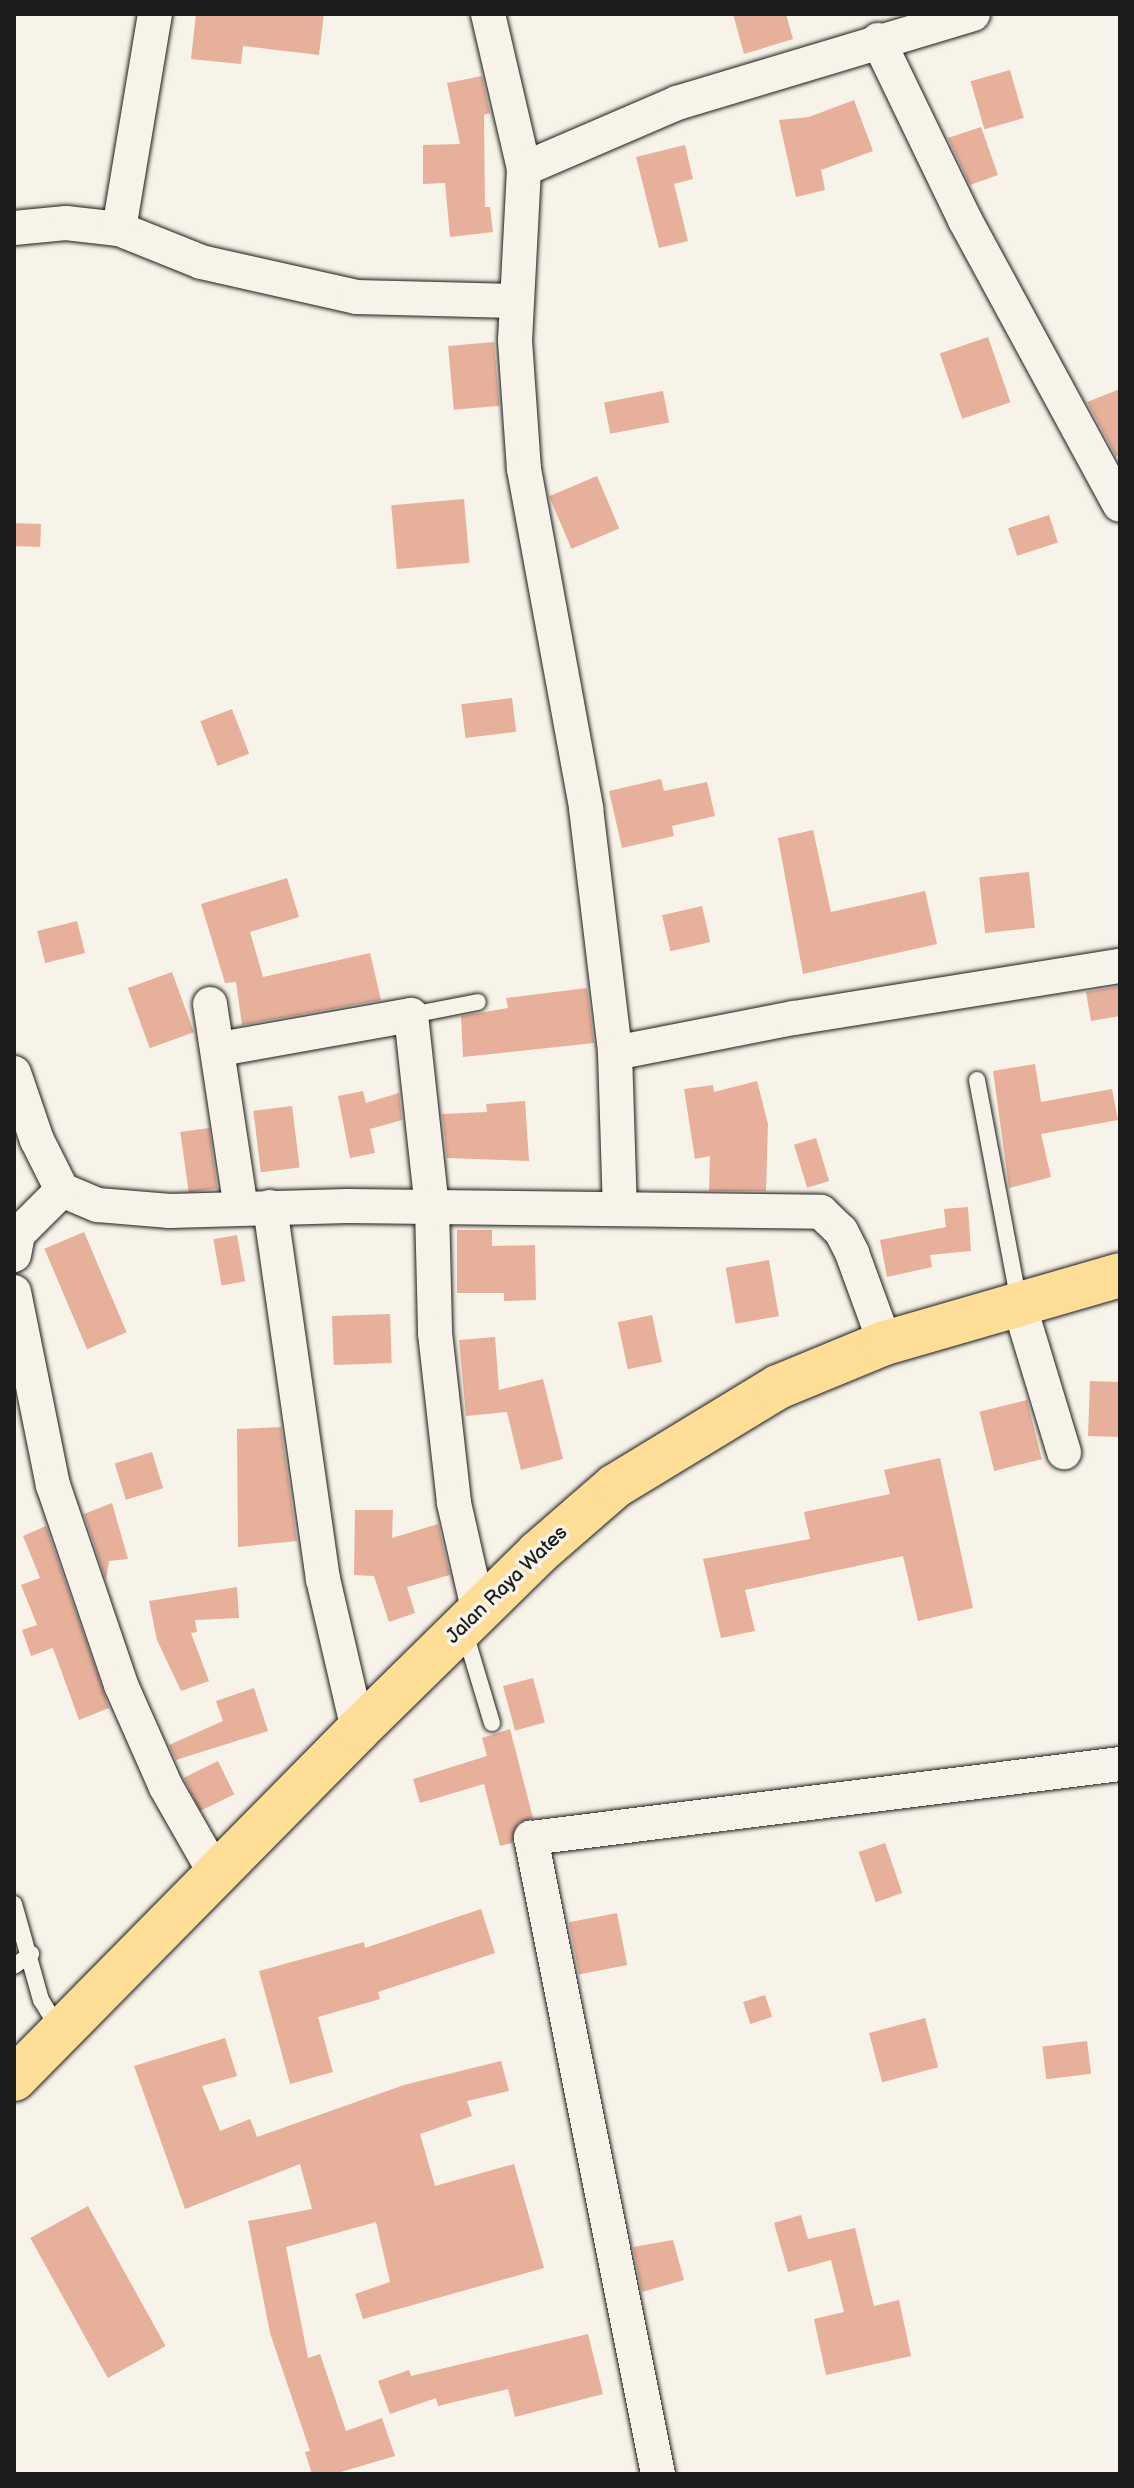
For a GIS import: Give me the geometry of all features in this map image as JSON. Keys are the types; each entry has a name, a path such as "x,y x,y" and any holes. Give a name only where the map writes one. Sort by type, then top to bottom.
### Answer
{"highway":[{"name":"Jalan Raya Wates","path":"14,2079 358,1730 471,1620 626,1478 778,1387 885,1343 1120,1275"}],"street":[{"path":"119,229 155,14"},
{"path":"488,14 524,169 515,301 524,469 586,808 615,1053 620,1208"},
{"path":"524,169 677,103 878,40 973,14"},
{"path":"878,40 960,210 1120,505"},
{"path":"14,228 66,223 119,229 201,262 356,297 515,301"},
{"path":"615,1053 794,1018 1120,966"},
{"path":"210,1004 256,1208 323,1579 358,1730"},
{"path":"220,1049 411,1015 432,1207 435,1333 471,1620"},
{"path":"14,1073 37,1140 62,1190 98,1205 170,1211 432,1207 821,1212 841,1231 852,1253 885,1343"},
{"path":"14,1255 18,1234 62,1190"},
{"path":"14,1292 53,1485 121,1685 166,1787 215,1873"},
{"path":"1019,1304 1064,1452"},
{"path":"658,2474 531,1838 1120,1764"}],"lane":[{"path":"411,1015 478,1002"},
{"path":"977,1080 1019,1304"},
{"path":"471,1620 492,1723"},
{"path":"14,1904 31,1954 41,2000 61,2031"},
{"path":"14,1966 31,1954"}],"building":[{"path":"196,14 324,14 319,55 243,46 241,64 191,59"},
{"path":"733,14 786,14 793,39 744,54"},
{"path":"1010,70 1024,118 984,129 971,81"},
{"path":"482,76 490,113 484,115 485,207 490,207 493,232 450,237 445,183 423,184 423,145 460,144 447,83"},
{"path":"854,100 873,151 821,170 825,190 796,197 779,120 809,117"},
{"path":"981,127 998,175 970,185 948,138"},
{"path":"685,145 693,179 674,184 688,241 659,248 636,157"},
{"path":"988,337 1010,402 962,419 940,354"},
{"path":"494,342 500,406 454,410 448,346"},
{"path":"1120,389 1120,455 1116,456 1087,402"},
{"path":"663,391 669,422 610,434 604,402"},
{"path":"597,476 619,528 571,549 549,496"},
{"path":"464,499 470,563 397,569 391,505"},
{"path":"1049,515 1058,543 1017,556 1008,528"},
{"path":"14,523 41,524 40,547 14,546"},
{"path":"512,698 516,732 466,738 461,704"},
{"path":"232,709 249,754 217,766 200,721"},
{"path":"661,779 664,791 707,782 715,816 672,826 674,836 622,848 609,791"},
{"path":"813,830 831,912 925,891 937,944 803,974 778,838"},
{"path":"1029,872 1035,928 985,933 979,877"},
{"path":"287,878 299,917 250,932 263,977 370,953 381,1000 242,1025 236,982 225,983 201,904"},
{"path":"702,906 710,942 670,951 662,915"},
{"path":"77,921 85,953 45,963 37,931"},
{"path":"172,972 194,1032 150,1048 128,988"},
{"path":"1120,986 1120,1016 1091,1021 1086,992"},
{"path":"587,988 594,1043 463,1057 461,1016 508,1008 506,998"},
{"path":"1035,1064 1041,1102 1112,1089 1118,1120 1041,1134 1051,1177 1009,1188 993,1071"},
{"path":"757,1081 768,1124 766,1191 709,1191 710,1156 695,1159 684,1089 713,1085 714,1092"},
{"path":"363,1091 366,1103 399,1093 402,1120 370,1129 375,1153 350,1158 338,1096"},
{"path":"525,1101 529,1161 447,1158 442,1114 487,1112 486,1104"},
{"path":"292,1106 300,1168 261,1172 253,1111"},
{"path":"209,1128 217,1188 189,1192 180,1132"},
{"path":"816,1138 829,1181 807,1188 794,1145"},
{"path":"968,1207 971,1251 930,1255 932,1267 887,1277 880,1240 946,1227 944,1209"},
{"path":"457,1230 492,1230 492,1246 535,1245 536,1300 504,1301 504,1293 457,1293"},
{"path":"84,1232 127,1332 87,1349 44,1249"},
{"path":"237,1235 245,1281 222,1285 213,1239"},
{"path":"769,1260 779,1316 736,1324 726,1268"},
{"path":"390,1314 392,1363 334,1365 332,1316"},
{"path":"652,1315 662,1362 628,1369 618,1322"},
{"path":"495,1337 499,1390 543,1379 563,1459 521,1470 507,1412 466,1416 459,1340"},
{"path":"1090,1381 1120,1382 1118,1437 1088,1436"},
{"path":"1027,1400 1042,1459 994,1471 979,1412"},
{"path":"281,1427 297,1541 238,1547 237,1429"},
{"path":"152,1452 163,1488 126,1500 115,1463"},
{"path":"940,1458 973,1608 918,1621 903,1556 745,1590 755,1631 721,1638 703,1559 810,1539 804,1512 890,1494 884,1470"},
{"path":"112,1503 128,1559 109,1561 106,1580 84,1514"},
{"path":"355,1510 393,1510 392,1538 438,1524 450,1575 407,1587 415,1613 389,1622 374,1576 354,1575"},
{"path":"46,1526 109,1708 79,1720 53,1648 31,1656 22,1630 37,1625 21,1585 40,1578 23,1536"},
{"path":"237,1587 239,1618 195,1620 197,1632 191,1633 209,1681 181,1691 157,1640 149,1601"},
{"path":"533,1678 545,1722 515,1730 503,1686"},
{"path":"254,1688 268,1731 176,1760 169,1745 223,1721 216,1701"},
{"path":"510,1729 533,1818 518,1823 512,1843 500,1846 484,1784 420,1803 413,1779 487,1756 482,1738"},
{"path":"218,1761 234,1794 200,1811 184,1778"},
{"path":"885,1843 902,1893 876,1902 859,1852"},
{"path":"481,1909 495,1953 378,1992 380,1999 318,2017 333,2072 290,2084 259,1971 364,1942 365,1948"},
{"path":"617,1913 627,1965 579,1974 569,1922"},
{"path":"765,1995 772,2017 750,2024 743,2002"},
{"path":"925,2018 938,2067 882,2082 869,2033"},
{"path":"225,2038 237,2076 202,2086 220,2131 250,2119 257,2137 404,2085 501,2061 509,2091 467,2101 472,2116 420,2134 435,2186 514,2164 544,2268 363,2319 355,2294 390,2282 376,2222 286,2247 308,2358 320,2354 346,2431 382,2418 395,2456 334,2474 312,2474 305,2452 310,2451 270,2333 248,2221 312,2209 300,2164 185,2209 134,2066"},
{"path":"1087,2041 1091,2074 1046,2079 1042,2046"},
{"path":"88,2206 166,2346 108,2378 30,2238"},
{"path":"801,2215 808,2239 855,2228 874,2306 899,2300 911,2356 826,2375 814,2319 844,2312 831,2260 788,2272 774,2223"},
{"path":"673,2240 684,2280 642,2292 633,2247"},
{"path":"588,2334 603,2394 515,2417 508,2389 438,2406 436,2398 390,2414 378,2381 409,2370 411,2376"}]}
